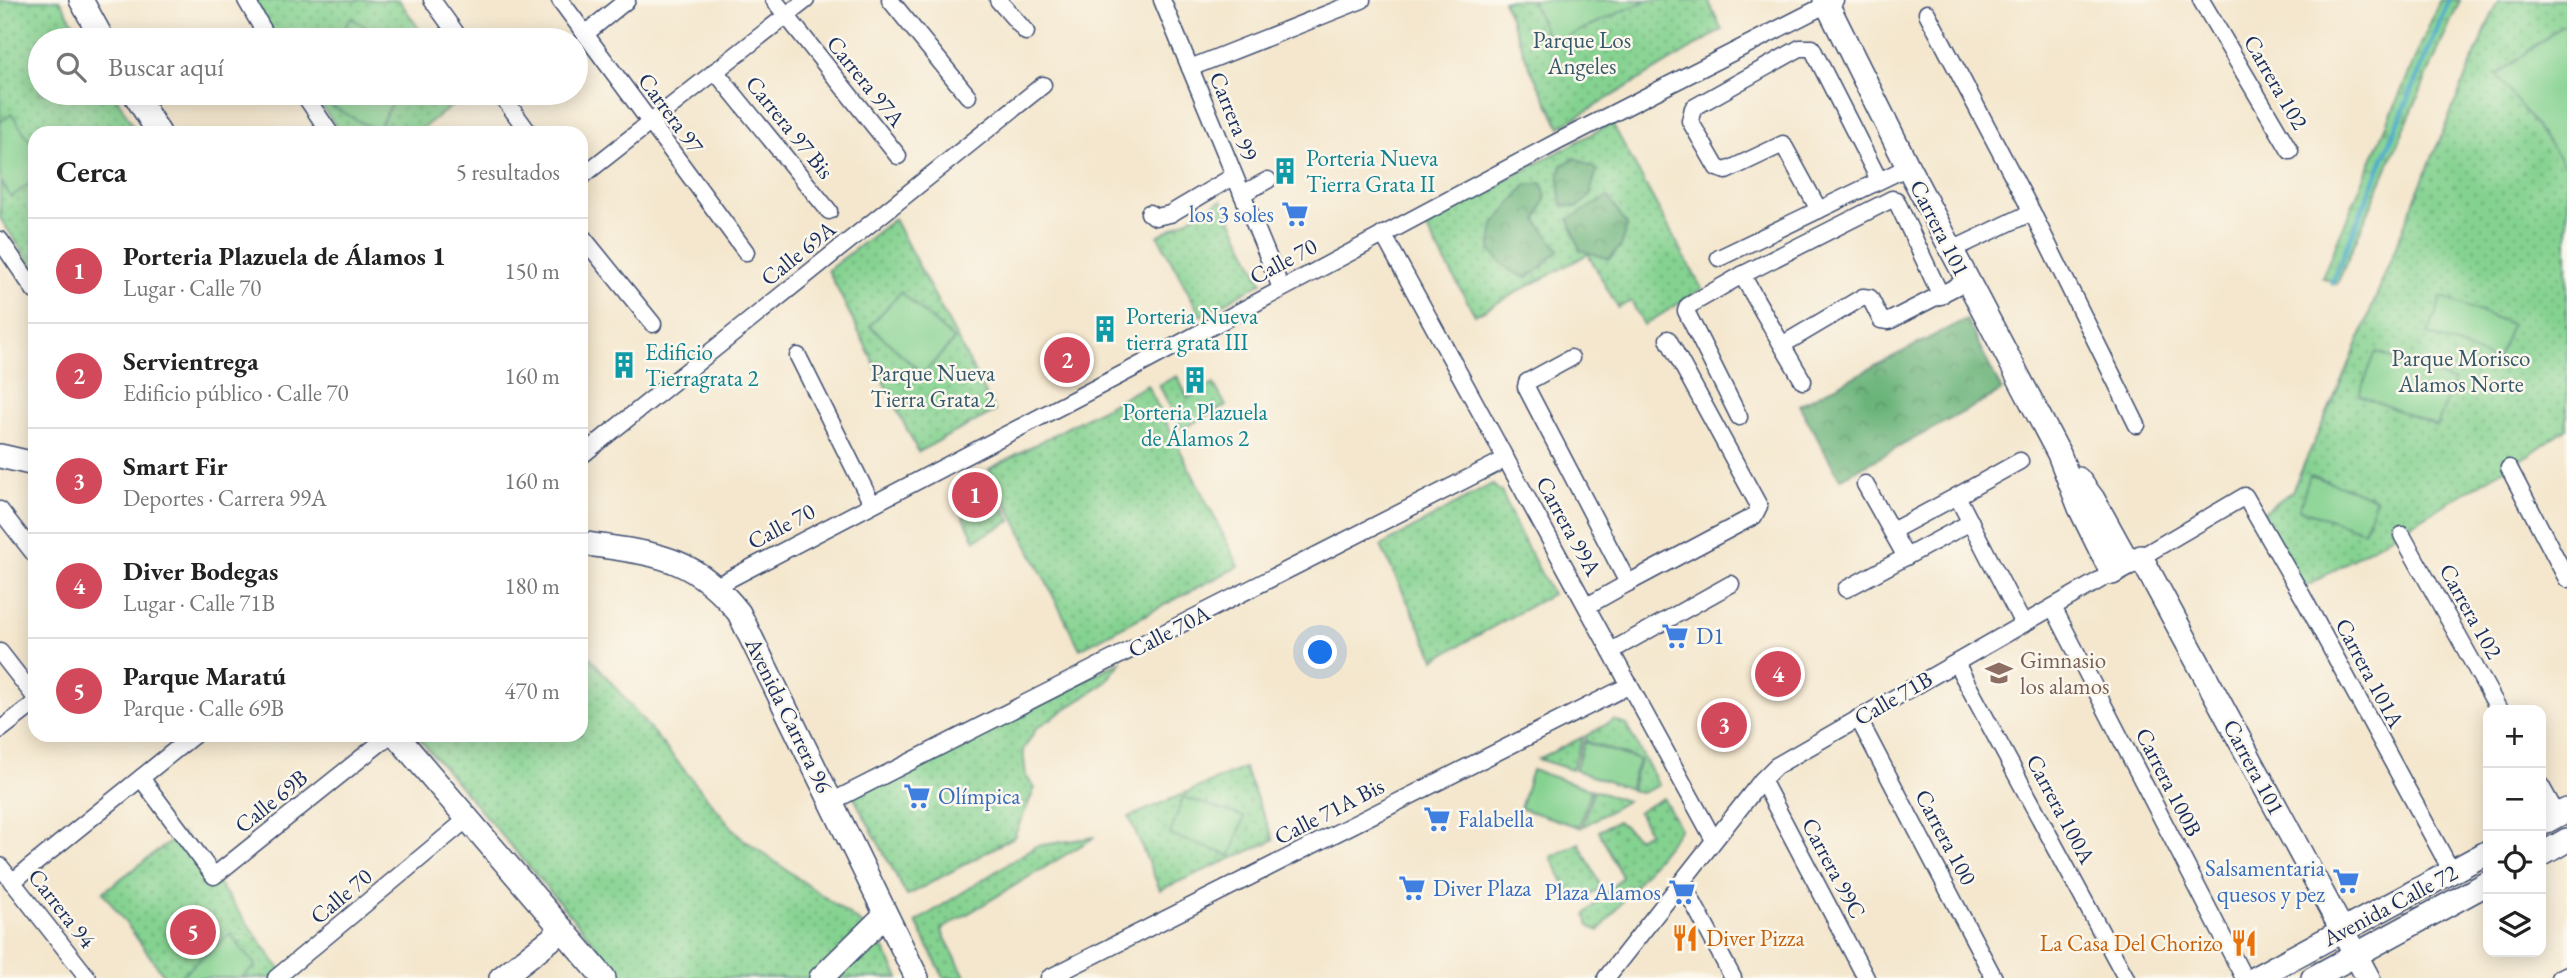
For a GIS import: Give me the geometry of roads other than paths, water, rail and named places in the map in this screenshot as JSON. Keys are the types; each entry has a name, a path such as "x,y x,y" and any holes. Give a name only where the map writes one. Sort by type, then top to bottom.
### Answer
{"main road":[{"path":"81,0 96,28"},
{"name":"Carrera 101","path":"1829,1 1908,167 2059,454 2093,499 2127,564 2368,978"},
{"path":"142,105 155,126"},
{"path":"0,456 28,462"},
{"name":"Avenida Carrera 96","path":"588,544 651,554 680,564 703,575 739,613 917,978"},
{"path":"402,742 604,978"},
{"path":"2546,852 2567,841"},
{"name":"Avenida Calle 72","path":"2255,978 2483,855"},
{"name":"Avenida Calle 72","path":"2313,978 2483,886"},
{"path":"821,978 885,915"},
{"path":"501,978 562,930"}],"street":[{"path":"246,0 261,28"},
{"path":"432,0 452,28"},
{"name":"Carrera 97","path":"560,0 581,28"},
{"path":"588,32 627,0"},
{"name":"Carrera 97A","path":"774,0 898,156"},
{"path":"588,172 806,0"},
{"path":"890,0 968,96"},
{"path":"999,0 1026,32"},
{"name":"Carrera 99","path":"1162,0 1280,288"},
{"path":"1190,68 1362,0"},
{"name":"Carrera 102","path":"2201,0 2290,151"},
{"name":"Calle 70","path":"716,586 1829,1"},
{"path":"1927,13 2032,212 2137,425"},
{"name":"Carrera 97","path":"588,38 746,252"},
{"path":"1819,210 1783,144 1726,171 1717,168 1690,121 1693,108 1800,48 1812,48 1879,180"},
{"name":"Carrera 97 Bis","path":"715,71 829,211"},
{"name":"Calle 69A","path":"588,450 1043,85"},
{"path":"311,105 325,126"},
{"path":"509,105 524,126"},
{"path":"1719,258 1908,167"},
{"path":"1149,213 1156,217 1170,214 1234,176"},
{"path":"1242,194 1268,180"},
{"path":"1739,417 1686,311 1688,306 1742,275 1892,199 1896,200 1941,296"},
{"path":"1952,250 2032,212"},
{"name":"Carrera 99A","path":"1383,234 1714,840"},
{"path":"0,240 28,280"},
{"path":"588,244 653,324"},
{"path":"1742,275 1803,381"},
{"path":"1782,345 1863,297 1871,298 1881,320 1889,321 1967,281"},
{"path":"1587,606 1754,516 1759,506 1668,339"},
{"path":"798,356 872,504"},
{"path":"1571,358 1527,382 1527,393 1628,583"},
{"name":"Calle 70A","path":"831,802 1506,459"},
{"path":"1892,531 2020,461"},
{"path":"2509,468 2567,579"},
{"path":"1865,484 1906,557"},
{"path":"1957,496 2023,624"},
{"name":"Calle 71B","path":"1615,974 1714,840 1762,780 1787,758 2245,496"},
{"name":"Carrera 101A","path":"2245,496 2452,872"},
{"path":"0,510 28,546"},
{"path":"1846,589 1970,522"},
{"name":"Carrera 102","path":"2402,534 2496,705"},
{"path":"1612,651 1731,584"},
{"name":"Carrera 100B","path":"2053,607 2244,978"},
{"path":"0,652 28,688"},
{"name":"Carrera 100A","path":"1955,663 2126,978"},
{"name":"Calle 71A Bis","path":"1049,978 1630,685"},
{"path":"0,730 28,708"},
{"name":"Carrera 100","path":"1858,718 1994,978"},
{"path":"12,882 185,742"},
{"name":"Calle 69B","path":"141,778 214,876 381,742"},
{"name":"Carrera 99C","path":"1762,780 1866,978"},
{"path":"2546,797 2555,816"},
{"name":"Calle 70","path":"276,978 466,820"},
{"name":"Carrera 94","path":"0,866 88,978"},
{"path":"1682,882 1733,978"},
{"path":"2559,978 2567,974"}],"waterway":[{"path":"2332,283 2449,0"}],"place":[{"name":"Porteria Nueva Tierra Grata II","path":"1285,171"},
{"name":"los 3 soles","path":"1295,214"},
{"name":"Porteria Nueva tierra grata III","path":"1105,329"},
{"name":"Servientrega","path":"1067,360"},
{"name":"Edificio Tierragrata 2","path":"624,365"},
{"name":"Porteria Plazuela de Álamos 2","path":"1195,380"},
{"name":"Porteria Plazuela de Álamos 1","path":"975,495"},
{"name":"D1","path":"1675,636"},
{"name":"Gimnasio los alamos","path":"1999,673"},
{"name":"Diver Bodegas","path":"1778,674"},
{"name":"Smart Fir","path":"1724,725"},
{"name":"Olímpica","path":"917,796"},
{"name":"Falabella","path":"1437,819"},
{"name":"Salsamentaria quesos y pez","path":"2346,881"},
{"name":"Diver Plaza","path":"1412,888"},
{"name":"Plaza Alamos","path":"1682,892"},
{"name":"Parque Maratú","path":"193,932"},
{"name":"Diver Pizza","path":"1685,938"},
{"name":"La Casa Del Chorizo","path":"2244,943"}],"park label":[{"name":"Parque Los Angeles","path":"1582,53"},
{"name":"Parque Morisco Alamos Norte","path":"2461,371"},
{"name":"Parque Nueva Tierra Grata 2","path":"933,386"}]}
